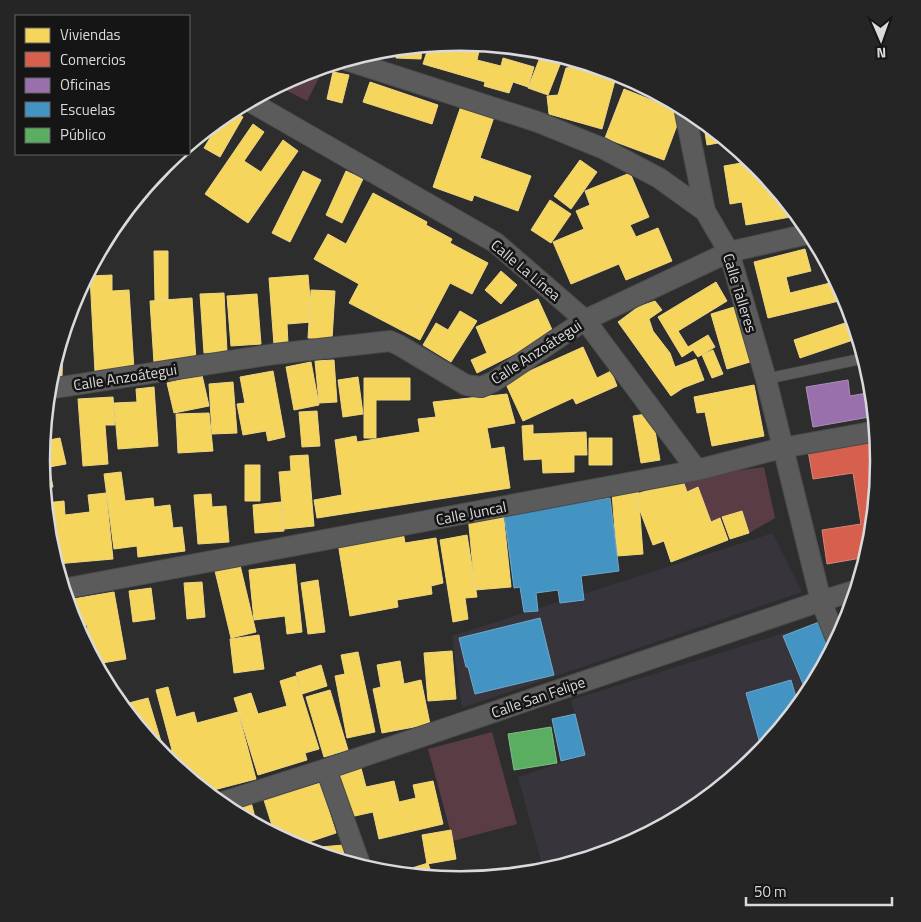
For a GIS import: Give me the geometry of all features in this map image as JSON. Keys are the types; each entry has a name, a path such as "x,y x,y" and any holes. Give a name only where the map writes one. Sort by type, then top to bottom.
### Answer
{"street":[{"name":"Calle Talleres","path":"357,63 538,122 593,144 658,178 705,211 729,252 766,379 821,601 834,633"},
{"name":"Calle La Línea","path":"256,105 496,243 586,320 697,470"},
{"path":"686,118 705,211"},
{"name":"Calle Anzoátegui","path":"57,388 275,354 390,341 400,345 466,385 481,387 493,382 586,320 729,252 803,235"},
{"name":"Calle Juncal","path":"70,588 697,470 782,448 870,432"},
{"name":"Calle San Felipe","path":"229,800 849,592"},
{"path":"326,769 357,859"}],"lane":[{"path":"766,379 858,359"}],"shaded area":[{"path":"320,75 307,101 286,90"},
{"path":"764,467 775,518 749,533 742,511 711,522 697,488 687,492 682,478"},
{"path":"773,533 802,592 462,708 452,636"},
{"path":"819,622 812,673 802,689 769,732 731,770 689,802 666,817 642,829 592,850 542,864 518,777 585,755 571,700"},
{"path":"492,732 517,824 453,841 428,749"}],"building: Viviendas":[{"path":"479,51 477,60 501,66 503,58 534,67 528,87 513,82 509,93 484,86 485,82 423,64 427,52"},
{"path":"422,52 421,59 396,58 396,56"},
{"path":"540,58 561,63 548,95 528,88"},
{"path":"576,67 615,81 602,129 549,114 547,96 558,95 566,68"},
{"path":"333,72 349,75 342,103 327,99"},
{"path":"370,82 438,105 432,124 363,102"},
{"path":"624,89 669,107 681,115 664,160 605,138"},
{"path":"461,106 494,117 480,158 531,176 518,211 474,195 472,201 433,187"},
{"path":"240,115 243,117 220,157 204,148 212,134"},
{"path":"253,124 264,132 244,161 261,172 283,140 298,151 248,223 205,194"},
{"path":"705,131 720,143 707,145"},
{"path":"580,160 597,172 571,209 554,196"},
{"path":"742,163 769,190 790,217 746,225 742,202 730,204 724,166"},
{"path":"303,171 321,180 290,242 272,233"},
{"path":"346,171 363,179 342,223 326,215"},
{"path":"630,173 649,217 630,225 636,237 658,228 672,261 626,280 619,264 571,284 553,242 584,229 576,211 590,205 585,191"},
{"path":"373,193 427,222 426,225 452,239 450,243 488,263 472,294 450,283 420,340 349,303 359,284 314,259 328,234 346,244"},
{"path":"550,200 571,214 551,243 531,230"},
{"path":"805,249 811,271 786,277 790,293 831,283 839,301 768,318 754,262"},
{"path":"154,251 168,251 168,301 155,301"},
{"path":"501,271 517,285 501,304 485,290"},
{"path":"112,275 112,291 129,290 134,370 95,372 90,283 94,276"},
{"path":"308,275 312,322 287,324 288,344 274,345 269,278"},
{"path":"716,282 727,301 678,331 688,347 708,335 715,347 698,357 693,350 682,357 658,317"},
{"path":"311,290 335,291 332,339 308,338"},
{"path":"224,293 227,352 204,353 200,294"},
{"path":"257,294 261,344 231,346 227,296"},
{"path":"192,298 196,360 154,363 150,301"},
{"path":"538,299 554,334 477,373 471,360 487,353 476,327"},
{"path":"655,301 662,310 649,319 653,331 670,353 675,367 696,359 704,380 683,388 671,396 618,322 638,307"},
{"path":"734,307 750,362 727,369 711,314"},
{"path":"460,311 477,321 451,362 423,345 436,323 448,330"},
{"path":"847,322 852,340 800,358 794,340"},
{"path":"583,347 597,378 611,371 617,386 576,404 573,398 523,421 505,382"},
{"path":"713,350 723,374 712,378 702,355"},
{"path":"334,360 337,402 319,403 315,361"},
{"path":"62,362 62,377 59,377"},
{"path":"311,362 319,405 294,410 286,367"},
{"path":"273,371 285,437 268,441 266,431 243,435 237,404 245,403 240,377"},
{"path":"202,375 209,406 174,413 167,383"},
{"path":"358,377 363,414 343,417 338,380"},
{"path":"364,378 410,378 410,400 376,400 376,438 364,438"},
{"path":"233,382 237,433 212,434 209,384"},
{"path":"754,385 764,436 712,446 705,412 697,413 694,397"},
{"path":"154,387 158,446 118,449 114,403 137,402 136,389"},
{"path":"507,394 515,423 487,428 491,449 504,447 510,488 317,518 314,500 342,495 335,440 356,436 357,442 420,432 418,419 436,417 433,402"},
{"path":"113,397 115,425 105,425 108,464 83,466 78,399"},
{"path":"317,411 320,446 302,447 299,412"},
{"path":"209,413 213,451 178,453 176,414"},
{"path":"652,413 660,460 641,463 633,416"},
{"path":"533,425 533,434 586,432 587,455 574,455 574,472 543,473 542,459 524,460 522,426"},
{"path":"60,438 66,464 50,467 51,440"},
{"path":"589,438 612,438 612,465 589,465"},
{"path":"308,455 314,526 284,529 279,472 291,471 290,456"},
{"path":"245,465 260,465 260,501 245,501"},
{"path":"121,472 125,501 153,498 154,507 170,505 173,528 182,527 185,551 138,557 137,546 114,549 104,474"},
{"path":"682,478 687,492 698,487 711,522 720,518 728,540 671,562 664,541 653,545 634,495"},
{"path":"638,490 643,554 617,556 612,493"},
{"path":"106,493 113,559 63,563 53,502 64,501 65,515 90,512 88,495"},
{"path":"211,494 212,507 226,506 229,542 198,544 194,495"},
{"path":"281,502 284,531 255,533 253,505"},
{"path":"503,511 511,587 475,590 468,515"},
{"path":"742,511 749,533 730,539 722,517"},
{"path":"403,532 405,543 436,538 443,583 431,586 432,594 397,600 398,607 350,616 338,543"},
{"path":"467,535 477,597 465,598 468,619 453,622 440,540"},
{"path":"295,564 302,632 287,634 285,616 254,620 249,570"},
{"path":"240,565 256,632 231,638 215,571"},
{"path":"318,580 325,632 308,634 301,583"},
{"path":"202,582 205,617 187,619 184,583"},
{"path":"151,588 155,619 133,622 129,591"},
{"path":"114,592 126,659 103,663 92,643 87,625 84,625 74,599"},
{"path":"259,635 264,669 234,673 230,639"},
{"path":"452,651 456,699 428,701 424,653"},
{"path":"358,652 375,732 347,738 335,676 345,674 341,655"},
{"path":"400,661 404,684 421,680 430,724 382,733 373,689 381,687 377,665"},
{"path":"321,665 327,686 302,694 296,673"},
{"path":"296,676 319,749 305,753 307,760 258,775 234,698 251,693 258,714 287,706 280,681"},
{"path":"168,687 176,717 194,712 197,723 238,712 256,779 215,790 190,770 170,751 172,750 156,690"},
{"path":"330,690 348,750 324,757 306,697"},
{"path":"148,698 161,742 152,732 129,703"},
{"path":"361,768 366,787 394,781 399,802 416,798 413,785 433,781 443,824 379,839 373,812 350,817 339,773"},
{"path":"320,783 336,833 309,842 279,829 272,826 264,800"},
{"path":"251,802 255,817 238,806"},
{"path":"451,830 456,859 427,864 422,835"},
{"path":"343,845 344,855 329,850 321,847"},
{"path":"428,863 430,871 411,868"}],"building: Comercios":[{"path":"870,435 870,488 859,558 827,564 822,530 861,524 853,473 813,479 807,445"}],"building: Oficinas":[{"path":"848,380 850,396 865,393 868,417 813,427 806,387"}],"building: Escuelas":[{"path":"610,498 619,571 581,576 584,600 560,603 558,590 536,593 538,611 524,612 520,587 514,588 504,513"},
{"path":"540,618 554,675 475,694 459,638"},
{"path":"819,622 828,644 804,686 783,636"},
{"path":"791,680 796,697 760,742 746,693"},
{"path":"575,714 585,755 561,761 552,719"}],"building: Público":[{"path":"551,727 557,763 514,770 508,734"}]}
